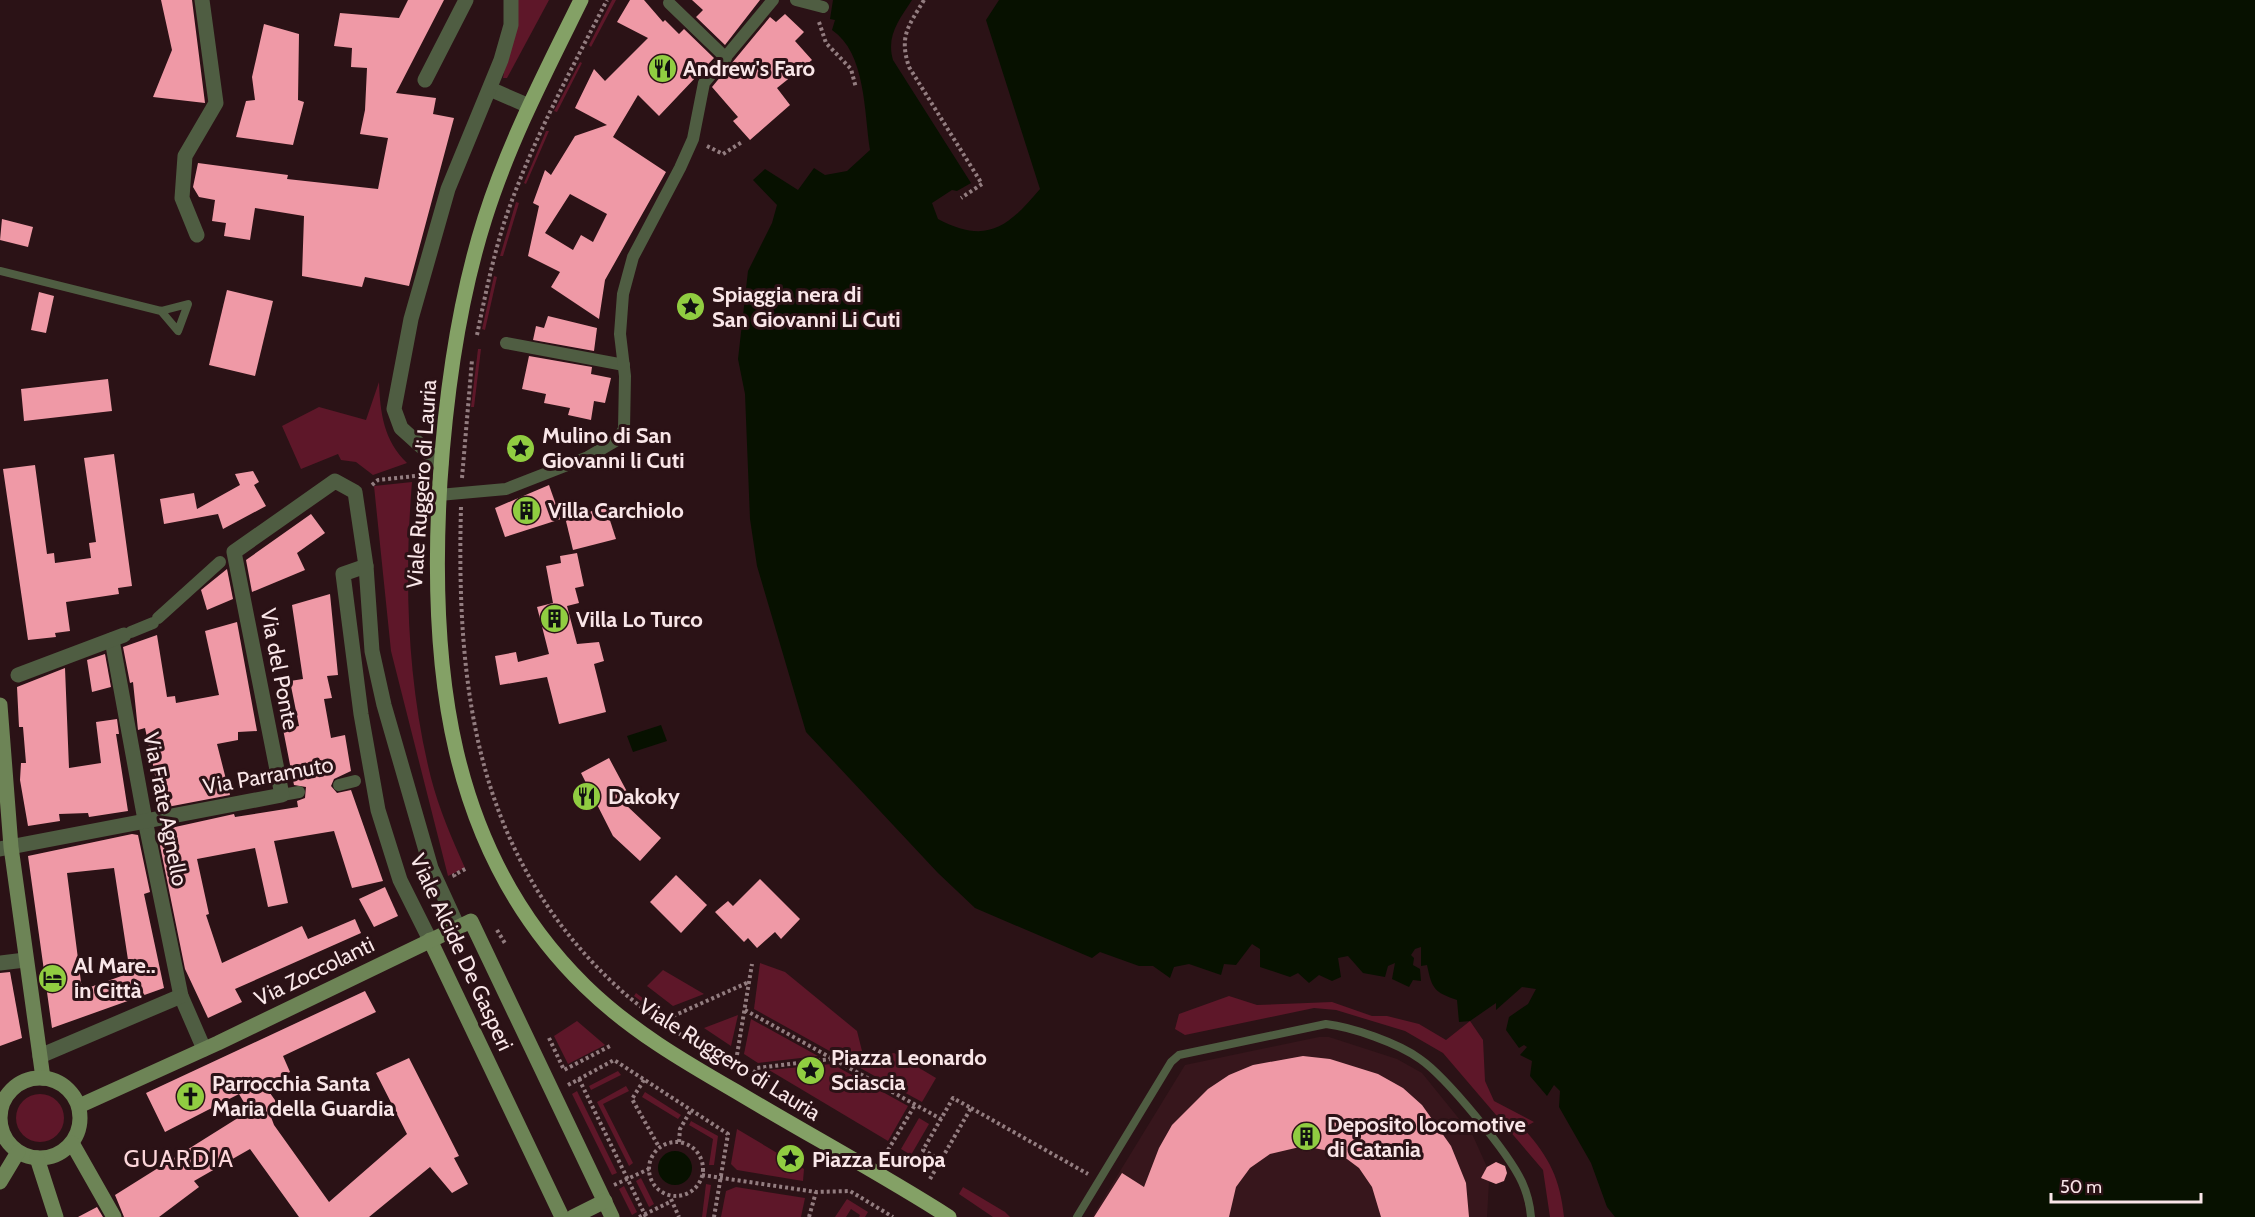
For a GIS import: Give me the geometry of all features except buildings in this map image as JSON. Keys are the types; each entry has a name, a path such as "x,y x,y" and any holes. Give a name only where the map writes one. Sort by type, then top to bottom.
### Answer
{"main road":[{"name":"Viale Ruggero di Lauria","path":"581,0 529,106 489,206 467,282 453,355 441,464 436,543 437,614 443,687 452,742 466,792 488,847 525,914 575,975 621,1018 667,1051 949,1217"},
{"path":"0,705 6,848 43,1078"},
{"name":"Via Zoccolanti","path":"79,1106 211,1046 464,924"},
{"name":"Viale Alcide De Gasperi","path":"464,924 612,1217"},
{"name":"Viale Alcide De Gasperi","path":"430,940 562,1217"},
{"path":"43,1078 65,1086 79,1106 79,1129 72,1143 53,1156 37,1158 18,1152 6,1140 0,1123 2,1108 9,1094 20,1083 43,1078"},
{"path":"72,1143 114,1217"},
{"path":"0,1182 18,1152"},
{"path":"37,1158 56,1217"},
{"path":"573,1217 605,1201"}],"street":[{"path":"197,235 182,198 185,156 216,103 202,0"},
{"path":"425,80 466,0"},
{"path":"441,464 400,428 394,410 411,319 448,189 490,89 510,25 511,0"},
{"path":"439,495 506,489 588,457 617,440 624,429 624,365 621,324 623,294 633,257 693,139 700,90 773,0"},
{"path":"796,0 823,7"},
{"path":"669,3 726,58"},
{"path":"490,89 529,106"},
{"path":"506,343 624,365"},
{"name":"Via del Ponte","path":"282,795 234,552 335,482"},
{"name":"Viale Alcide De Gasperi","path":"335,482 355,492 366,566 372,651 384,705 431,868 464,924"},
{"path":"18,675 122,636 155,620 220,562"},
{"name":"Viale Alcide De Gasperi","path":"366,566 343,574 371,779 400,880 430,940"},
{"name":"Via Frate Agnello","path":"122,636 145,820 180,990 211,1046"},
{"name":"Via Parramuto","path":"339,785 355,782"},
{"name":"Via Parramuto","path":"6,848 299,792"},
{"path":"0,963 25,960"},
{"path":"40,1056 180,990"}],"lane":[{"path":"0,271 161,311"},
{"path":"1077,1217 1171,1062 1179,1055 1326,1024 1340,1025 1407,1051 1430,1066 1475,1117 1516,1170 1526,1192 1531,1217"}],"path":[{"path":"476,338 505,220 527,161 557,96 607,0"},
{"path":"924,0 904,33 904,50 909,67 982,184 962,198"},
{"path":"826,43 851,69 856,88"},
{"path":"693,139 723,154 742,142"},
{"path":"474,348 462,457 461,597 471,714 483,768 513,845 546,909 595,965 625,993 662,1023 720,1060"},
{"path":"372,484 378,480 416,476"},
{"path":"454,875 467,868"},
{"path":"495,928 506,945"},
{"path":"737,1055 752,964"},
{"path":"673,1016 749,982"},
{"path":"745,1010 941,1119"},
{"path":"549,1038 564,1070 612,1046"},
{"path":"751,1078 757,1068 833,1059"},
{"path":"566,1086 614,1060 728,1134 714,1217"},
{"path":"743,1074 761,1084"},
{"path":"579,1079 645,1216"},
{"path":"644,1080 632,1099 659,1147"},
{"path":"941,1160 923,1150 953,1098 1100,1180"},
{"path":"888,1150 915,1105"},
{"path":"930,1179 971,1108"},
{"path":"679,1142 680,1129 691,1110"},
{"path":"639,1217 645,1216 671,1199 694,1189 702,1175 698,1153 679,1142 659,1147 654,1153 649,1168 653,1184 671,1199 679,1217"},
{"path":"614,1185 649,1168"},
{"path":"702,1175 816,1192 850,1191 893,1217"},
{"path":"809,1217 816,1192"}],"shaded area":[{"path":"517,0 549,0 507,78 503,78"},
{"path":"612,0 616,0 591,47 589,45"},
{"path":"833,0 912,0 895,28 891,43 893,60 971,183 957,191 952,190 932,203 938,219 970,231 983,231 1007,222 1040,189 986,20 999,0 2255,0 2255,1217 1615,1217 1607,1207 1591,1163 1559,1107 1560,1091 1554,1085 1547,1096 1530,1076 1532,1061 1520,1055 1527,1047 1524,1045 1519,1048 1506,1030 1509,1017 1528,1004 1536,989 1522,987 1496,1010 1496,1003 1470,1021 1459,1022 1457,1000 1439,992 1433,985 1427,965 1421,966 1421,947 1415,949 1411,955 1414,958 1413,965 1420,969 1421,981 1413,980 1409,987 1392,979 1395,963 1388,966 1385,977 1363,973 1348,956 1338,958 1341,977 1332,981 1319,975 1309,983 1298,973 1290,977 1260,967 1260,949 1252,944 1236,965 1224,964 1221,975 1189,964 1174,967 1170,978 1153,966 1139,966 1100,952 1092,958 975,908 938,873 806,732 757,566 750,519 745,394 738,359 748,271 772,223 777,205 753,180 765,169 798,190 814,168 825,175 847,171 870,150 862,84 857,68 843,40 832,30 835,20 830,19"},
{"path":"580,62 582,63 557,112 554,111"},
{"path":"546,131 549,131 526,184 524,183"},
{"path":"516,202 519,203 503,256 500,256"},
{"path":"494,276 497,277 485,330 482,329"},
{"path":"478,349 481,349 474,407 471,407"},
{"path":"379,382 382,415 388,436 407,463 373,475 356,462 341,460 338,454 301,469 282,426 319,407 366,420"},
{"path":"412,482 408,593 412,668 417,705 434,790 465,868 448,876 391,651 374,486"},
{"path":"661,725 667,741 633,752 627,736"},
{"path":"760,963 785,972 857,1031 862,1051 835,1054 754,1009"},
{"path":"663,970 704,994 673,1006 647,986"},
{"path":"636,993 681,1027 679,1029 634,996"},
{"path":"1229,996 1257,1005 1332,1002 1372,1016 1387,1016 1419,1024 1446,1040 1470,1021 1483,1040 1485,1081 1494,1101 1534,1122 1523,1128 1552,1169 1560,1191 1564,1217 1550,1217 1543,1170 1443,1053 1405,1031 1336,1010 1314,1008 1185,1035 1175,1029 1179,1014"},
{"path":"738,1015 731,1046 704,1028"},
{"path":"751,1019 818,1056 758,1063 744,1054"},
{"path":"577,1021 605,1045 568,1064 554,1036"},
{"path":"697,1037 747,1067 745,1069 696,1040"},
{"name":"Deposito locomotive di Catania","path":"1319,1037 1329,1037 1397,1059 1422,1073 1473,1136 1487,1167 1485,1174 1489,1182 1487,1217 1092,1217 1185,1065"},
{"path":"894,1053 936,1078 922,1102 851,1063"},
{"path":"832,1064 908,1106 888,1141 769,1070"},
{"path":"618,1071 621,1075 591,1090 589,1086"},
{"path":"626,1086 629,1091 603,1104 633,1163 629,1166 597,1102"},
{"path":"577,1091 617,1173 612,1175 572,1094"},
{"path":"645,1092 681,1115 678,1119 642,1097"},
{"path":"40,1094 57,1101 64,1118 57,1135 40,1142 23,1135 16,1118 23,1101"},
{"path":"919,1118 929,1124 911,1155 901,1149"},
{"path":"691,1121 718,1136 714,1165 709,1165 713,1139 689,1125"},
{"path":"737,1129 804,1169 803,1181 737,1170 731,1164"},
{"path":"675,1151 687,1156 692,1168 687,1180 675,1185 663,1180 658,1168 663,1156"},
{"path":"641,1178 654,1204 649,1207 636,1181"},
{"path":"706,1184 711,1185 706,1217 702,1217"},
{"path":"624,1186 637,1212 632,1215 619,1189"},
{"path":"736,1187 805,1198 801,1217 721,1217 726,1191"},
{"path":"963,1187 1010,1217 993,1217 959,1194"},
{"path":"847,1199 868,1212 865,1217 859,1217 860,1215 851,1209 846,1217 835,1217"}],"place":[{"name":"Andrew's Faro","path":"662,68"},
{"name":"Spiaggia nera di San Giovanni Li Cuti","path":"691,307"},
{"name":"Mulino di San Giovanni li Cuti","path":"521,448"},
{"name":"Villa Carchiolo","path":"527,510"},
{"name":"Villa Lo Turco","path":"555,619"},
{"name":"Dakoky","path":"587,796"},
{"name":"Al Mare.. in Città","path":"53,978"},
{"name":"Piazza Leonardo Sciascia","path":"810,1070"},
{"name":"Parrocchia Santa Maria della Guardia","path":"191,1096"},
{"name":"Deposito locomotive di Catania","path":"1306,1137"},
{"name":"Piazza Europa","path":"791,1159"}],"district":[{"name":"GUARDIA","path":"179,1159"}]}
